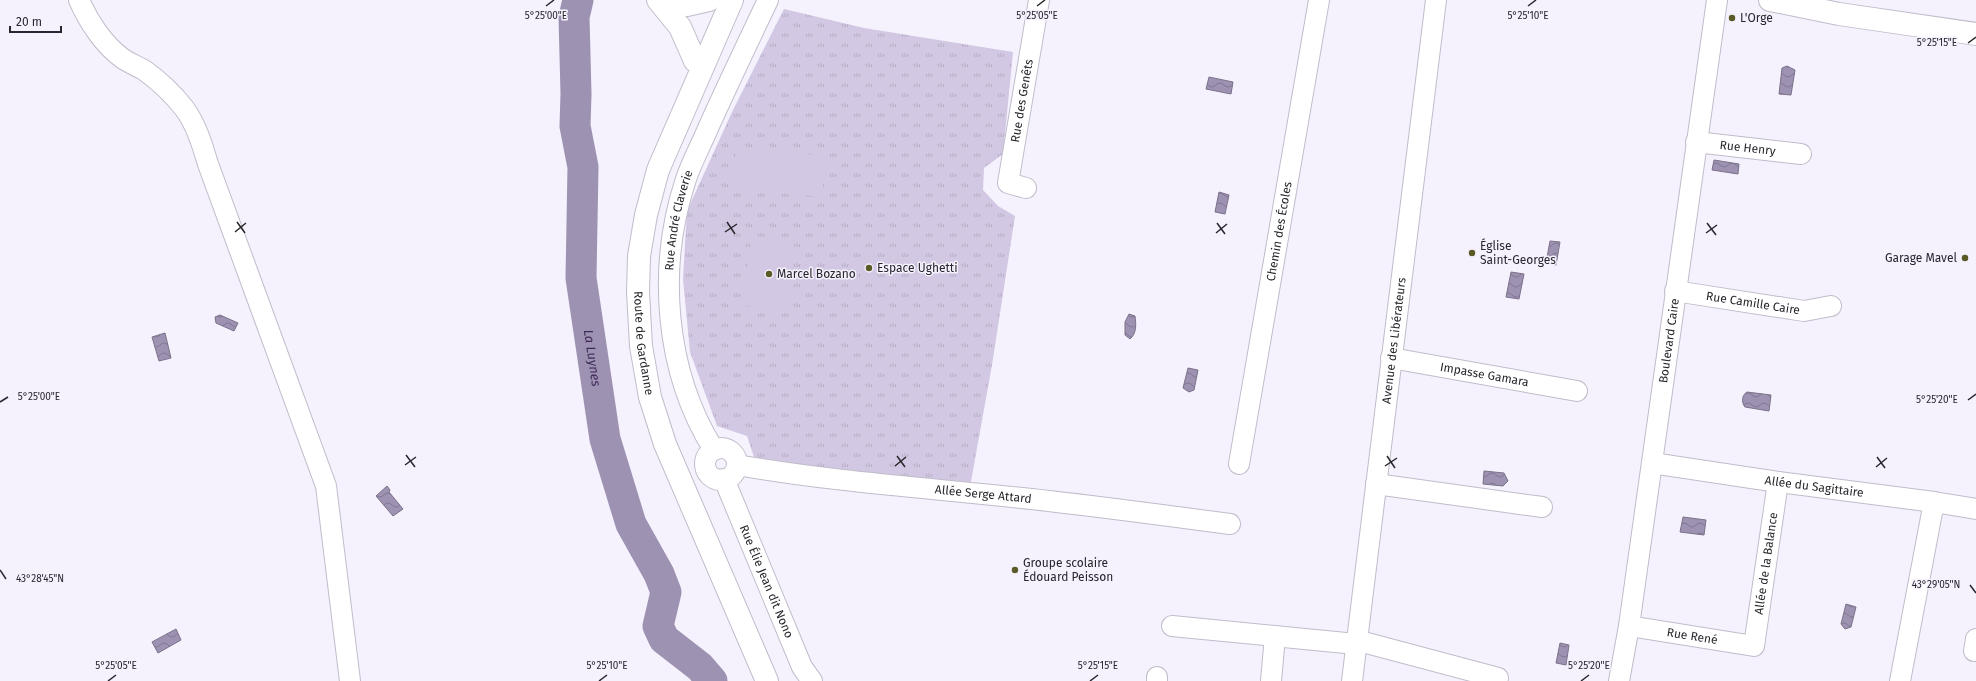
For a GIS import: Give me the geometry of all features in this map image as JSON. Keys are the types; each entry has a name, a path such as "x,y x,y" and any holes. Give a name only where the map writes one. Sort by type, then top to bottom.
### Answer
{"main road":[{"path":"658,0 680,27 695,61"},
{"path":"673,0 687,5 709,0"},
{"name":"Route de Gardanne","path":"720,0 650,164 638,205 630,243 626,288 632,359 642,406 658,457 754,681"},
{"name":"Route de Gardanne","path":"732,0 658,170 646,214 640,249 638,292 641,346 650,397 665,444 767,681"},
{"path":"1770,0 1839,14 1976,34"}],"street":[{"path":"80,0 84,10 102,38 122,58 145,71 164,87 184,108 198,133 210,171 326,486 350,681"},
{"name":"Rue André Claverie","path":"714,450 702,431 687,394 672,340 669,293 671,248 686,178 768,0"},
{"name":"Rue des Genêts","path":"1026,188 1008,183 1039,0"},
{"name":"Chemin des Écoles","path":"1239,464 1319,0"},
{"name":"Avenue des Libérateurs","path":"1352,681 1436,0"},
{"name":"Boulevard Caire","path":"1619,681 1629,626 1716,0"},
{"name":"Rue Henry","path":"1696,142 1801,154"},
{"name":"Rue Camille Caire","path":"1675,290 1804,311 1831,306"},
{"name":"Impasse Gamara","path":"1391,358 1577,391"},
{"name":"Rue Élie Jean dit Nono","path":"714,450 725,448 732,452 736,458 731,472 807,674"},
{"name":"Allée du Sagittaire","path":"1652,462 1778,482 1934,502 1976,509"},
{"name":"Allée Serge Attard","path":"731,472 778,472 962,493 1050,501 1230,524"},
{"name":"Allée de la Balance","path":"1754,646 1778,482"},
{"path":"1376,484 1542,507"},
{"path":"1900,681 1934,502"},
{"path":"1172,626 1356,644 1364,642 1498,678"},
{"name":"Rue René","path":"1629,626 1754,646"},
{"path":"1271,681 1275,636"},
{"path":"1976,639 1974,651 1976,649"}],"green space":[{"path":"784,9 864,28 1013,52 1003,154 984,168 983,190 998,206 1015,216 992,365 970,487 794,465 754,457 747,436 717,426 690,352 683,279 687,211 732,112"},
{"path":"736,147 826,156 822,197 732,188"},
{"name":"Marcel Bozano","path":"756,236 792,242 795,247 786,309 780,313 746,306 742,301 752,240"}],"water":[{"path":"1787,66 1795,70 1791,95 1779,94 1782,68"},
{"path":"1209,77 1233,82 1231,94 1206,89"},
{"path":"1714,160 1739,164 1738,174 1712,170"},
{"path":"1219,192 1229,195 1225,214 1215,212"},
{"path":"1550,241 1560,242 1556,265 1546,263"},
{"path":"1511,272 1524,274 1519,299 1506,297"},
{"path":"1129,314 1135,316 1136,322 1135,331 1130,339 1125,335 1125,322"},
{"path":"220,315 238,323 234,331 216,323 215,317"},
{"path":"165,333 171,358 159,361 152,337"},
{"path":"1188,368 1198,370 1194,390 1189,392 1183,388"},
{"path":"1747,392 1771,395 1769,411 1745,407 1743,399"},
{"path":"1484,471 1504,473 1508,481 1503,486 1483,484"},
{"path":"387,486 390,490 389,492 403,509 393,516 376,496"},
{"path":"1683,517 1706,520 1704,535 1680,532"},
{"path":"1846,604 1856,607 1851,627 1845,629 1841,624"},
{"path":"176,629 181,640 158,653 152,642"},
{"path":"1560,643 1569,645 1566,665 1556,663"}],"waterway":[{"name":"La Luynes","path":"578,0 574,17 576,94 575,126 583,167 581,278 605,439 631,524 659,574 666,592 658,626 664,639 700,667 712,681"}],"place":[{"name":"L'Orge","path":"1732,18"},
{"name":"Église Saint-Georges","path":"1472,253"},
{"name":"Garage Mavel","path":"1965,258"},
{"name":"Espace Ughetti","path":"869,268"},
{"name":"Marcel Bozano","path":"769,274"},
{"name":"Groupe scolaire Édouard Peisson","path":"1015,570"}]}
